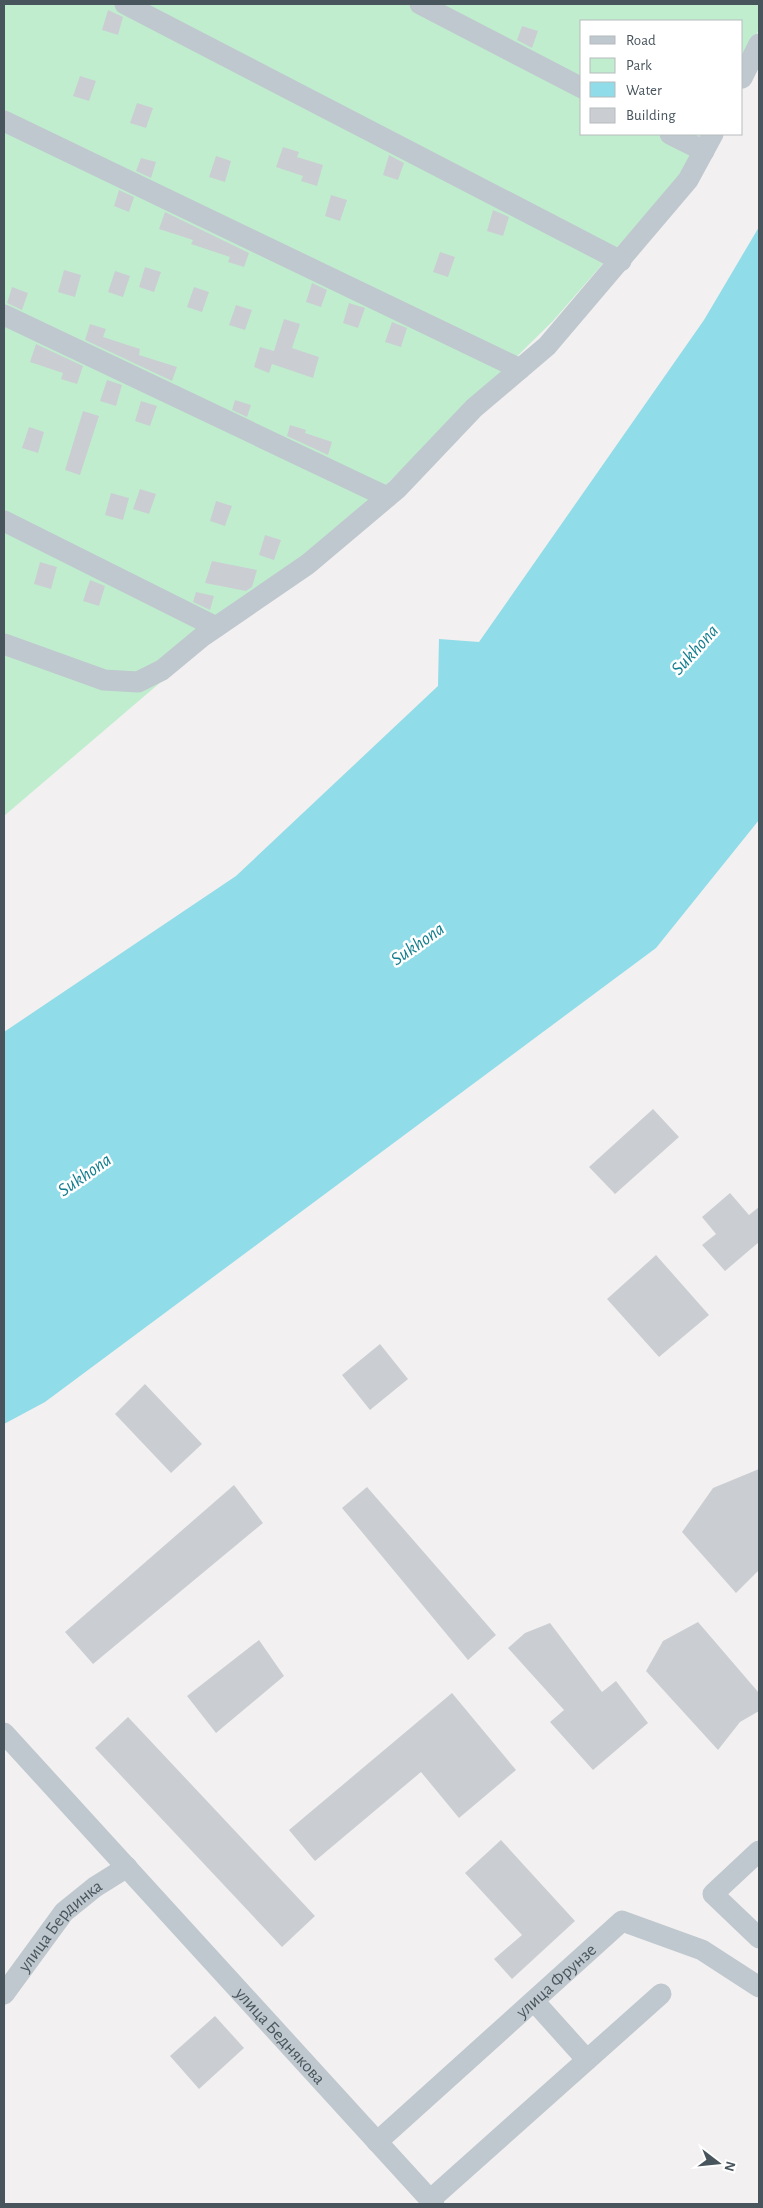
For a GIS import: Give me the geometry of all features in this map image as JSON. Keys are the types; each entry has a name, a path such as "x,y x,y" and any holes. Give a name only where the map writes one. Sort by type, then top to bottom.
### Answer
{"street":[{"path":"125,4 621,260"},
{"path":"420,4 580,87"},
{"path":"743,76 759,44"},
{"path":"4,122 520,369"},
{"path":"4,644 104,680 138,682 162,670 216,627 308,564 387,497 474,408 547,346 621,260 688,180 708,143 674,135"},
{"path":"4,315 387,497"},
{"path":"4,521 216,627"},
{"name":"улица Беднякова","path":"4,1733 432,2202"},
{"path":"759,1851 713,1894 759,1938"},
{"name":"улица Бердинка","path":"4,1994 64,1912 95,1887 127,1868"},
{"name":"улица Фрунзе","path":"377,2142 622,1921 702,1950 759,1987"},
{"path":"432,2202 661,1994"},
{"path":"534,2001 587,2060"}],"green space":[{"path":"4,4 759,4 759,29 743,62 743,20 580,20 580,135 706,135 694,159 553,321 346,524 4,816"}],"water":[{"name":"Sukhona","path":"759,227 759,820 656,948 45,1402 4,1424 4,1032 236,876 438,686 439,639 479,642 704,320"}],"building":[{"path":"108,10 123,17 118,35 102,30"},
{"path":"522,26 538,31 532,48 517,40"},
{"path":"80,76 96,81 89,101 73,96"},
{"path":"137,103 153,108 146,128 130,123"},
{"path":"283,147 299,152 297,157 323,165 317,186 301,181 303,176 276,167"},
{"path":"389,155 404,163 398,180 383,175"},
{"path":"216,156 231,161 225,182 209,177"},
{"path":"141,158 156,162 151,178 136,171"},
{"path":"119,190 134,197 129,212 114,206"},
{"path":"331,195 347,200 340,221 325,216"},
{"path":"493,210 509,217 503,236 487,231"},
{"path":"165,212 249,253 244,267 228,262 230,257 191,244 193,240 159,229"},
{"path":"440,252 455,257 448,277 433,272"},
{"path":"145,267 161,272 154,292 139,287"},
{"path":"64,270 81,275 75,297 58,292"},
{"path":"115,271 130,276 123,297 108,292"},
{"path":"312,283 327,290 321,307 306,302"},
{"path":"12,287 28,293 22,310 7,303"},
{"path":"194,287 209,292 202,312 187,307"},
{"path":"349,303 365,308 358,328 343,323"},
{"path":"236,305 252,310 245,330 229,325"},
{"path":"284,319 300,324 292,348 319,357 313,378 272,364 269,373 254,367 260,347 274,351"},
{"path":"392,322 407,328 401,347 385,342"},
{"path":"90,324 106,329 103,337 140,349 139,355 177,367 172,381 85,340"},
{"path":"36,344 83,366 77,384 61,379 63,373 30,362"},
{"path":"107,380 122,385 116,406 100,401"},
{"path":"235,400 251,405 247,417 232,410"},
{"path":"141,401 157,406 150,426 135,421"},
{"path":"83,411 99,416 80,475 65,470"},
{"path":"290,425 306,430 305,433 332,442 328,455 287,436"},
{"path":"29,427 44,432 38,453 22,448"},
{"path":"140,489 156,494 149,514 133,509"},
{"path":"111,493 129,498 123,520 105,515"},
{"path":"216,501 232,506 225,526 210,521"},
{"path":"265,535 281,540 274,560 259,555"},
{"path":"212,561 257,570 252,587 246,591 205,583"},
{"path":"40,562 57,567 51,589 34,584"},
{"path":"90,580 105,586 99,606 83,601"},
{"path":"196,592 214,596 210,610 193,602"},
{"path":"653,1109 679,1137 615,1194 589,1167"},
{"path":"730,1193 749,1215 759,1207 759,1242 725,1271 702,1245 716,1234 702,1217"},
{"path":"656,1255 709,1315 659,1357 607,1299"},
{"path":"380,1344 408,1379 370,1410 342,1375"},
{"path":"145,1384 202,1444 171,1473 115,1414"},
{"path":"759,1469 759,1570 736,1593 682,1532 713,1488"},
{"path":"234,1485 263,1523 93,1664 65,1632"},
{"path":"367,1487 496,1635 468,1660 342,1508"},
{"path":"698,1622 759,1693 759,1711 740,1722 718,1750 646,1671 663,1641"},
{"path":"550,1623 602,1692 616,1681 648,1723 593,1770 550,1722 564,1710 508,1648 525,1633"},
{"path":"259,1640 284,1676 216,1733 187,1696"},
{"path":"452,1693 516,1770 459,1818 421,1772 315,1861 289,1830"},
{"path":"128,1717 315,1916 282,1947 95,1748"},
{"path":"501,1840 575,1921 512,1979 494,1959 522,1935 465,1873"},
{"path":"215,2016 244,2048 199,2089 170,2056"}]}
